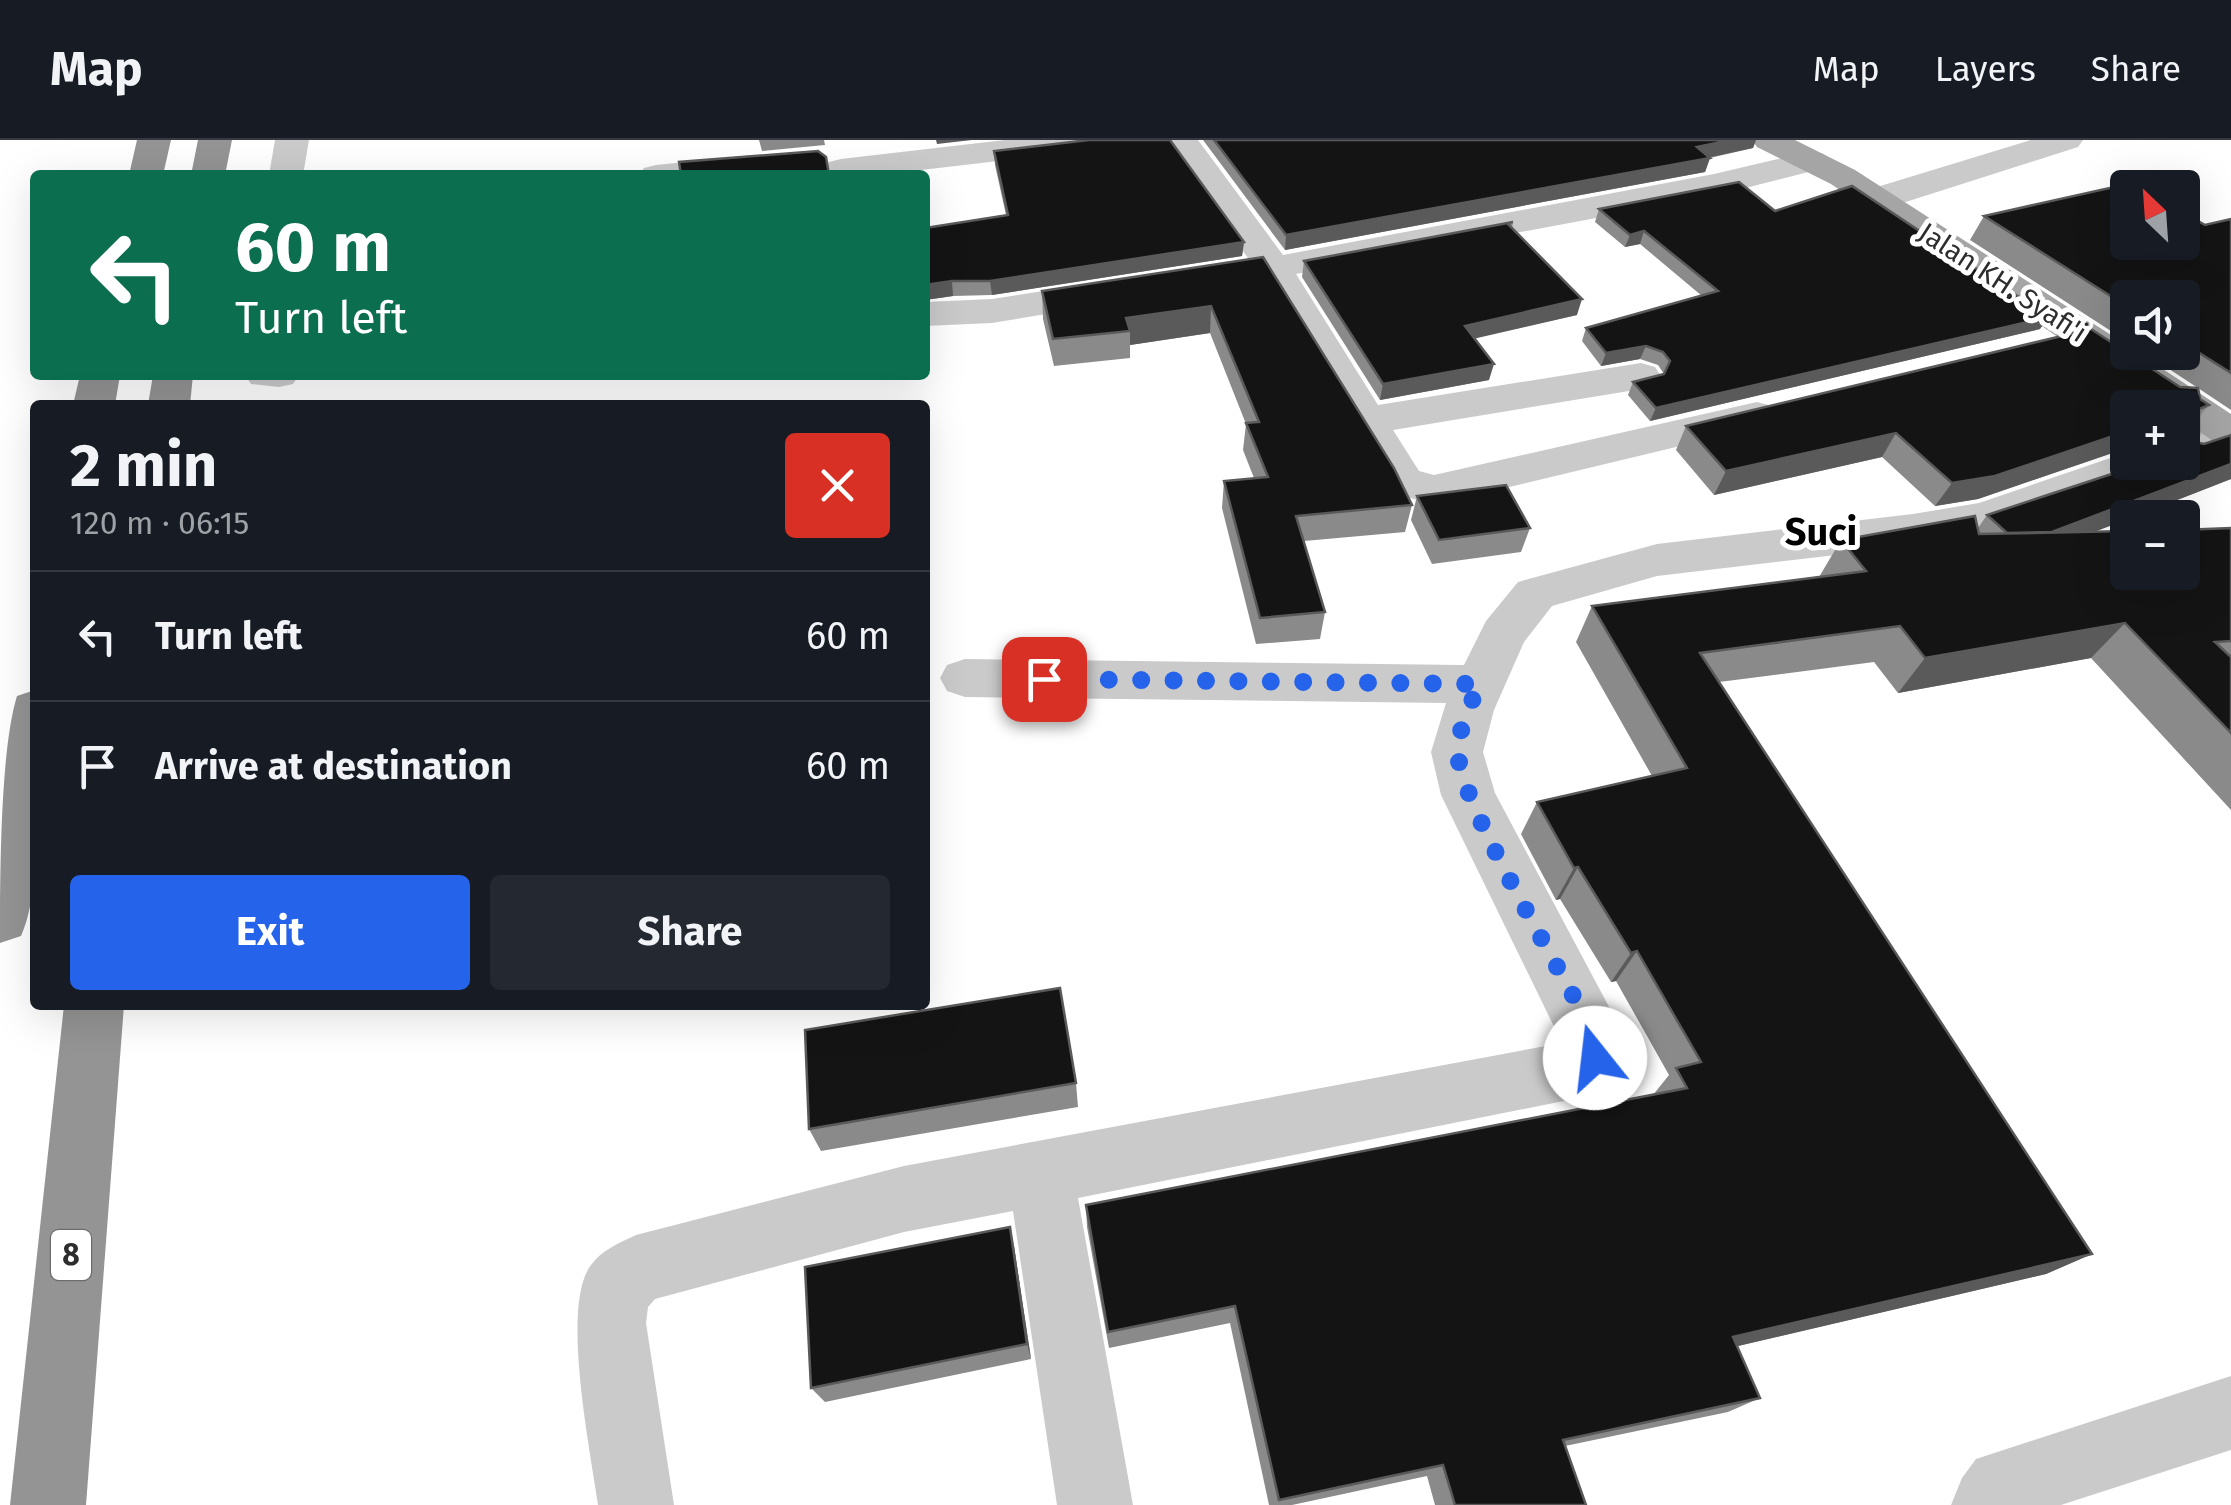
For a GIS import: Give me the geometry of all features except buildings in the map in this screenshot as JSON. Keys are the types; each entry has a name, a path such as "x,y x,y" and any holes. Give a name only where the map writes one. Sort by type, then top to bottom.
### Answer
{"highway":[{"path":"147,170 154,140"},
{"path":"209,170 215,140"},
{"path":"0,918 30,740"},
{"name":"8","path":"48,1505 94,1010"}],"main road":[{"name":"Jalan KH. Syafi'i","path":"1770,140 1877,199 2231,434"}],"street":[{"path":"287,170 292,140"},
{"path":"705,170 1093,140"},
{"path":"1181,140 1254,270 1364,420 1402,481 1434,490 1785,408"},
{"path":"1877,199 2066,140"},
{"path":"1254,270 1714,185 1812,161"},
{"path":"930,314 992,311 1142,288"},
{"path":"2028,349 2084,335"},
{"path":"1364,420 1641,376"},
{"path":"2200,444 2231,434"},
{"path":"636,1505 611,1323 614,1291 636,1270 904,1199 1589,1067 1595,1058 1592,1033 1468,795 1457,752 1468,710 1503,634 1535,594 1657,560 1913,530 1985,517 2110,474"},
{"path":"965,678 1480,684"},
{"path":"1040,1172 1095,1505"},
{"path":"1988,1505 2002,1486 2231,1413"}],"district":[{"name":"Suci","path":"1821,532"}],"route":[{"path":"1044,679 1480,684 1468,710 1457,752 1468,795 1584,1016 1596,1048 1595,1058"}]}
